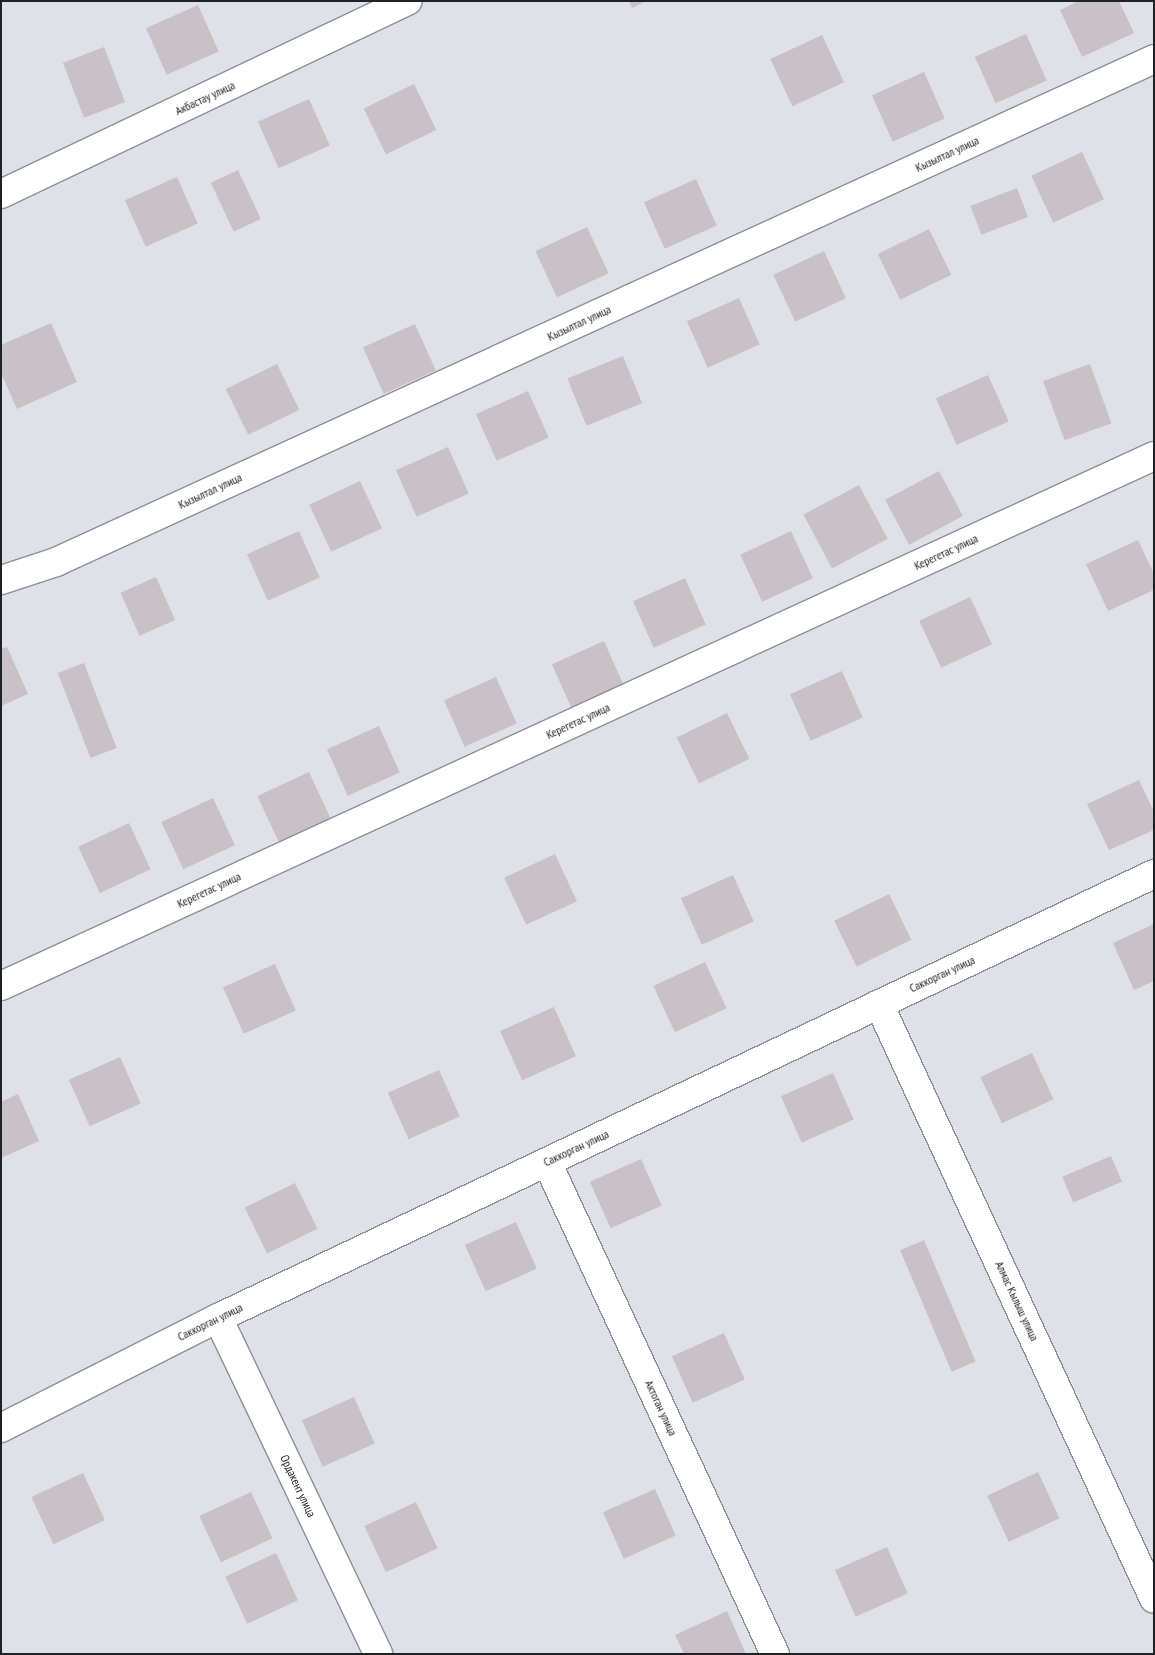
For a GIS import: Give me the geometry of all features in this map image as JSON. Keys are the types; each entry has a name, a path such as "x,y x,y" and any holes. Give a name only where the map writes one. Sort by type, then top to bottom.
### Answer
{"street":[{"name":"Акбастау улица","path":"1,194 408,1"},
{"name":"Кызылтал улица","path":"1,580 56,562 1154,60"},
{"name":"Керегетас улица","path":"1,986 1154,456"},
{"name":"Саккорган улица","path":"1,1428 218,1318 1154,874"},
{"name":"Алмас Кылыш улица","path":"879,1004 1154,1599"},
{"name":"Актоган улица","path":"547,1162 775,1654"},
{"name":"Ордакент улица","path":"218,1318 378,1654"}],"building":[{"path":"629,1 647,1 632,8"},
{"path":"1079,1 1119,1 1134,33 1082,57 1060,10"},
{"path":"198,5 219,52 167,75 146,28"},
{"path":"1026,34 1047,81 996,103 975,57"},
{"path":"822,35 844,82 792,106 770,59"},
{"path":"104,47 125,102 84,118 63,63"},
{"path":"924,72 945,119 893,142 872,95"},
{"path":"414,84 436,130 386,154 364,109"},
{"path":"309,99 330,146 279,168 258,122"},
{"path":"1082,152 1104,199 1053,223 1031,176"},
{"path":"238,170 261,219 234,232 211,183"},
{"path":"177,177 198,224 146,247 125,200"},
{"path":"696,179 717,226 665,249 644,202"},
{"path":"1017,188 1028,217 981,235 970,206"},
{"path":"587,227 609,273 557,297 535,251"},
{"path":"929,229 951,275 900,300 878,254"},
{"path":"824,251 846,298 795,322 773,275"},
{"path":"739,298 760,345 708,368 687,321"},
{"path":"51,323 77,382 17,409 1,373 1,345"},
{"path":"415,324 436,371 384,394 363,347"},
{"path":"623,356 642,403 586,426 567,378"},
{"path":"277,364 299,410 248,435 226,389"},
{"path":"1090,364 1112,423 1065,440 1043,381"},
{"path":"988,375 1009,422 957,445 936,398"},
{"path":"528,391 549,438 497,461 476,414"},
{"path":"448,447 469,494 417,517 396,470"},
{"path":"939,471 963,516 909,545 885,500"},
{"path":"360,481 382,528 331,552 309,505"},
{"path":"859,485 888,539 832,568 803,515"},
{"path":"299,531 320,578 268,601 247,554"},
{"path":"791,531 813,578 762,602 740,555"},
{"path":"1138,540 1154,574 1154,590 1108,611 1086,564"},
{"path":"156,577 175,620 139,636 120,593"},
{"path":"685,578 706,625 654,648 633,601"},
{"path":"970,597 992,644 941,668 919,621"},
{"path":"604,641 625,688 573,711 552,664"},
{"path":"7,647 28,694 1,706 1,649"},
{"path":"84,663 117,748 90,758 58,673"},
{"path":"842,671 863,718 811,741 790,694"},
{"path":"496,677 517,724 465,747 444,700"},
{"path":"727,713 749,759 699,783 677,738"},
{"path":"379,726 400,773 348,796 327,749"},
{"path":"309,772 331,819 279,843 257,796"},
{"path":"1139,780 1154,812 1154,830 1109,850 1087,804"},
{"path":"213,798 235,845 183,869 161,822"},
{"path":"129,823 151,869 100,893 78,847"},
{"path":"555,854 577,901 526,925 504,878"},
{"path":"733,875 754,922 702,945 681,898"},
{"path":"889,894 911,940 857,967 834,921"},
{"path":"1154,924 1154,981 1134,990 1113,943"},
{"path":"705,962 727,1008 675,1032 653,986"},
{"path":"275,964 296,1011 244,1034 223,987"},
{"path":"554,1007 576,1056 522,1080 500,1031"},
{"path":"1032,1053 1054,1099 1002,1123 980,1077"},
{"path":"120,1057 141,1104 90,1126 69,1080"},
{"path":"439,1070 460,1117 409,1139 388,1093"},
{"path":"833,1073 854,1120 802,1143 781,1096"},
{"path":"18,1094 39,1141 1,1158 1,1102"},
{"path":"1111,1156 1122,1182 1073,1202 1062,1177"},
{"path":"641,1159 662,1206 611,1228 590,1182"},
{"path":"295,1183 317,1229 267,1253 245,1208"},
{"path":"516,1222 537,1269 486,1291 465,1245"},
{"path":"924,1240 976,1362 952,1372 900,1250"},
{"path":"724,1333 745,1380 693,1403 672,1356"},
{"path":"354,1397 375,1444 323,1467 302,1420"},
{"path":"1038,1472 1060,1518 1009,1542 987,1496"},
{"path":"83,1473 105,1520 53,1544 31,1497"},
{"path":"655,1489 676,1536 624,1559 603,1512"},
{"path":"251,1492 273,1538 221,1562 199,1516"},
{"path":"416,1502 438,1548 386,1572 364,1526"},
{"path":"887,1547 908,1594 856,1617 835,1570"},
{"path":"276,1553 298,1600 247,1624 225,1577"},
{"path":"727,1611 746,1654 684,1654 675,1635"}]}
